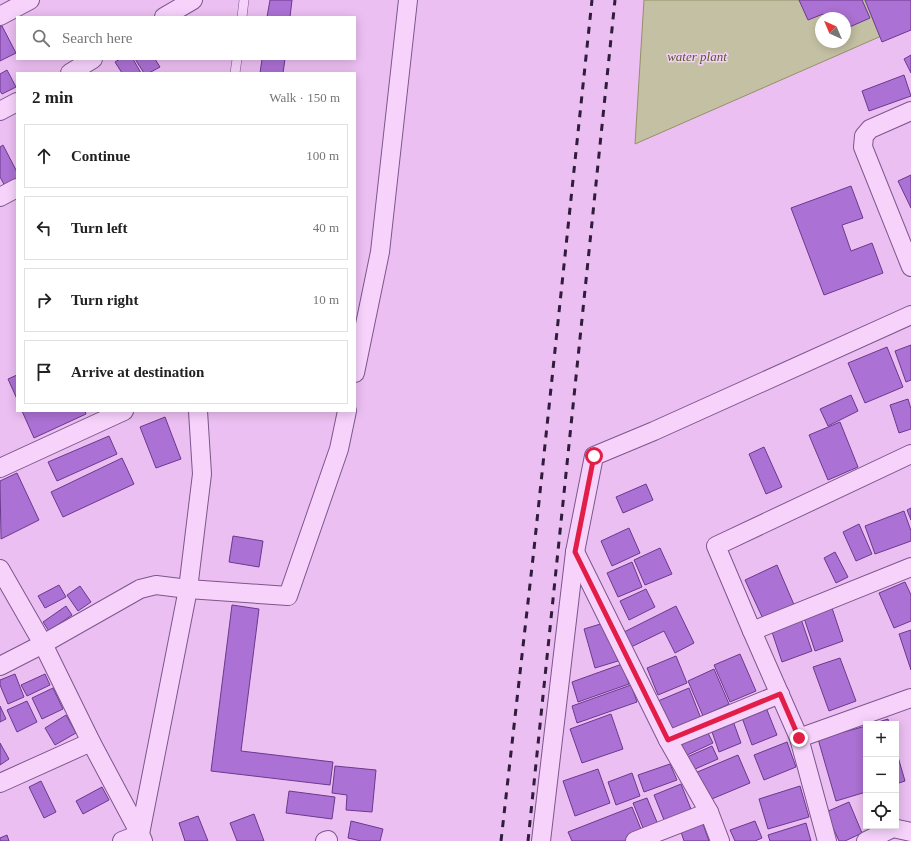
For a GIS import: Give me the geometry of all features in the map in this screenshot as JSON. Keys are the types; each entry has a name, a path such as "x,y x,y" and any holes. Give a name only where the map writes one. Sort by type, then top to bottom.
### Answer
{"street":[{"path":"0,16 30,0"},
{"path":"166,16 193,0"},
{"path":"356,368 380,252 408,0"},
{"path":"72,72 91,60"},
{"path":"0,111 16,103"},
{"path":"911,111 870,129 864,136 863,147 911,267"},
{"path":"0,197 16,189"},
{"path":"541,841 575,552 594,456 654,431 911,315"},
{"path":"0,468 122,412"},
{"path":"142,838 188,589 202,474 198,412"},
{"path":"0,666 43,644 140,589 156,584 188,589 288,596 339,449 347,412"},
{"path":"827,841 799,738 716,546 911,454"},
{"path":"575,552 668,740 709,812 720,841"},
{"path":"752,631 911,567"},
{"path":"1,572 43,644 142,838"},
{"path":"668,740 780,694"},
{"path":"799,738 911,698"},
{"path":"0,783 92,742"},
{"path":"635,841 709,812"},
{"path":"866,841 893,828 911,832"},
{"path":"122,841 142,838"}],"lane":[{"path":"242,16 244,0"},
{"path":"235,72 237,60"}],"water":[{"name":"water plant","path":"644,0 911,0 911,23 635,144"}],"building":[{"path":"270,0 292,0 290,16 267,16"},
{"path":"799,0 862,0 870,18 851,26 851,12 815,12 815,17 808,20"},
{"path":"865,0 911,0 911,30 882,42"},
{"path":"2,26 16,53 0,61 0,27"},
{"path":"911,55 911,73 904,59"},
{"path":"118,60 134,60 140,72 121,72 115,62"},
{"path":"136,60 156,60 160,67 151,72 143,72"},
{"path":"262,60 285,60 283,72 260,72"},
{"path":"7,70 16,87 2,94 0,91 0,74"},
{"path":"904,75 911,96 869,111 862,91"},
{"path":"3,145 16,170 16,182 6,188 0,177 0,147"},
{"path":"911,175 911,208 898,181"},
{"path":"851,186 863,218 842,225 851,251 872,243 883,273 824,295 791,208"},
{"path":"911,345 911,380 906,382 895,351"},
{"path":"887,347 903,387 865,403 848,363"},
{"path":"16,375 16,397 8,379"},
{"path":"851,395 858,411 828,426 820,409"},
{"path":"908,399 911,409 911,429 899,433 890,405"},
{"path":"22,412 85,412 86,414 34,438"},
{"path":"165,417 181,459 156,468 140,427"},
{"path":"840,422 858,467 828,480 809,435"},
{"path":"109,436 117,454 57,481 48,462"},
{"path":"764,447 782,487 766,494 749,454"},
{"path":"122,458 134,484 63,517 51,492"},
{"path":"17,473 39,520 1,539 0,481"},
{"path":"646,484 653,500 623,513 616,497"},
{"path":"911,508 911,520 907,510"},
{"path":"904,511 911,531 911,541 875,554 865,526"},
{"path":"859,524 872,554 856,561 843,532"},
{"path":"629,528 640,553 612,566 601,541"},
{"path":"233,536 263,541 259,567 229,562"},
{"path":"660,548 672,574 645,585 634,560"},
{"path":"835,552 848,577 836,583 824,558"},
{"path":"632,562 642,587 618,597 607,573"},
{"path":"777,565 795,607 764,621 745,580"},
{"path":"905,582 911,595 911,621 894,628 879,593"},
{"path":"59,585 66,597 45,608 38,596"},
{"path":"80,586 91,602 78,611 67,595"},
{"path":"646,589 655,607 629,620 620,601"},
{"path":"232,605 259,609 241,751 333,762 330,785 211,771"},
{"path":"831,605 843,641 815,651 803,615"},
{"path":"66,606 72,615 49,631 43,622"},
{"path":"676,606 694,643 675,653 664,631 629,648 622,633"},
{"path":"801,619 812,651 782,662 771,629"},
{"path":"607,622 618,661 595,668 584,629"},
{"path":"911,630 911,670 899,634"},
{"path":"740,654 756,691 730,702 714,665"},
{"path":"676,656 687,683 658,695 647,668"},
{"path":"840,658 856,701 829,711 813,667"},
{"path":"622,664 629,684 578,702 572,682"},
{"path":"714,669 729,704 703,716 688,681"},
{"path":"15,674 24,697 8,704 0,685 0,680"},
{"path":"45,674 50,685 27,696 21,685"},
{"path":"631,685 637,702 577,723 572,706"},
{"path":"53,688 63,709 42,719 32,698"},
{"path":"689,688 702,721 671,733 658,701"},
{"path":"27,701 37,722 17,732 7,710"},
{"path":"765,705 777,735 752,745 741,715"},
{"path":"0,706 6,719 0,722"},
{"path":"611,714 623,749 582,763 570,729"},
{"path":"66,715 76,733 55,745 45,728"},
{"path":"733,721 741,743 719,752 711,729"},
{"path":"705,727 713,743 685,756 678,741"},
{"path":"863,727 863,793 836,801 818,739"},
{"path":"787,742 796,767 764,780 754,755"},
{"path":"0,743 9,759 0,765"},
{"path":"712,746 718,759 693,770 687,757"},
{"path":"738,755 750,783 707,801 695,773"},
{"path":"899,760 905,781 899,783"},
{"path":"670,764 677,780 644,792 638,775"},
{"path":"335,766 376,770 372,812 346,810 347,795 332,793"},
{"path":"598,769 610,803 575,816 563,781"},
{"path":"632,773 640,796 616,805 608,782"},
{"path":"41,781 56,812 44,818 29,787"},
{"path":"681,784 693,814 666,825 654,795"},
{"path":"800,786 809,817 768,829 759,799"},
{"path":"102,787 109,800 83,814 76,801"},
{"path":"289,791 335,797 332,819 286,813"},
{"path":"647,798 659,827 645,833 633,803"},
{"path":"849,802 862,833 845,841 839,841 826,812"},
{"path":"632,807 643,834 626,841 572,841 568,832"},
{"path":"254,814 264,841 237,841 230,823"},
{"path":"198,816 208,841 185,841 179,823"},
{"path":"351,821 383,829 380,841 361,841 348,838"},
{"path":"755,821 762,838 755,841 735,841 730,830"},
{"path":"806,823 811,841 770,841 768,835"},
{"path":"703,824 709,841 684,841 681,832"},
{"path":"7,835 9,841 0,841 0,838"}],"railway":[{"path":"501,841 534,549 592,0"},
{"path":"528,841 615,0"}],"route":[{"path":"594,456 575,552 668,740 780,694 799,738"}]}
